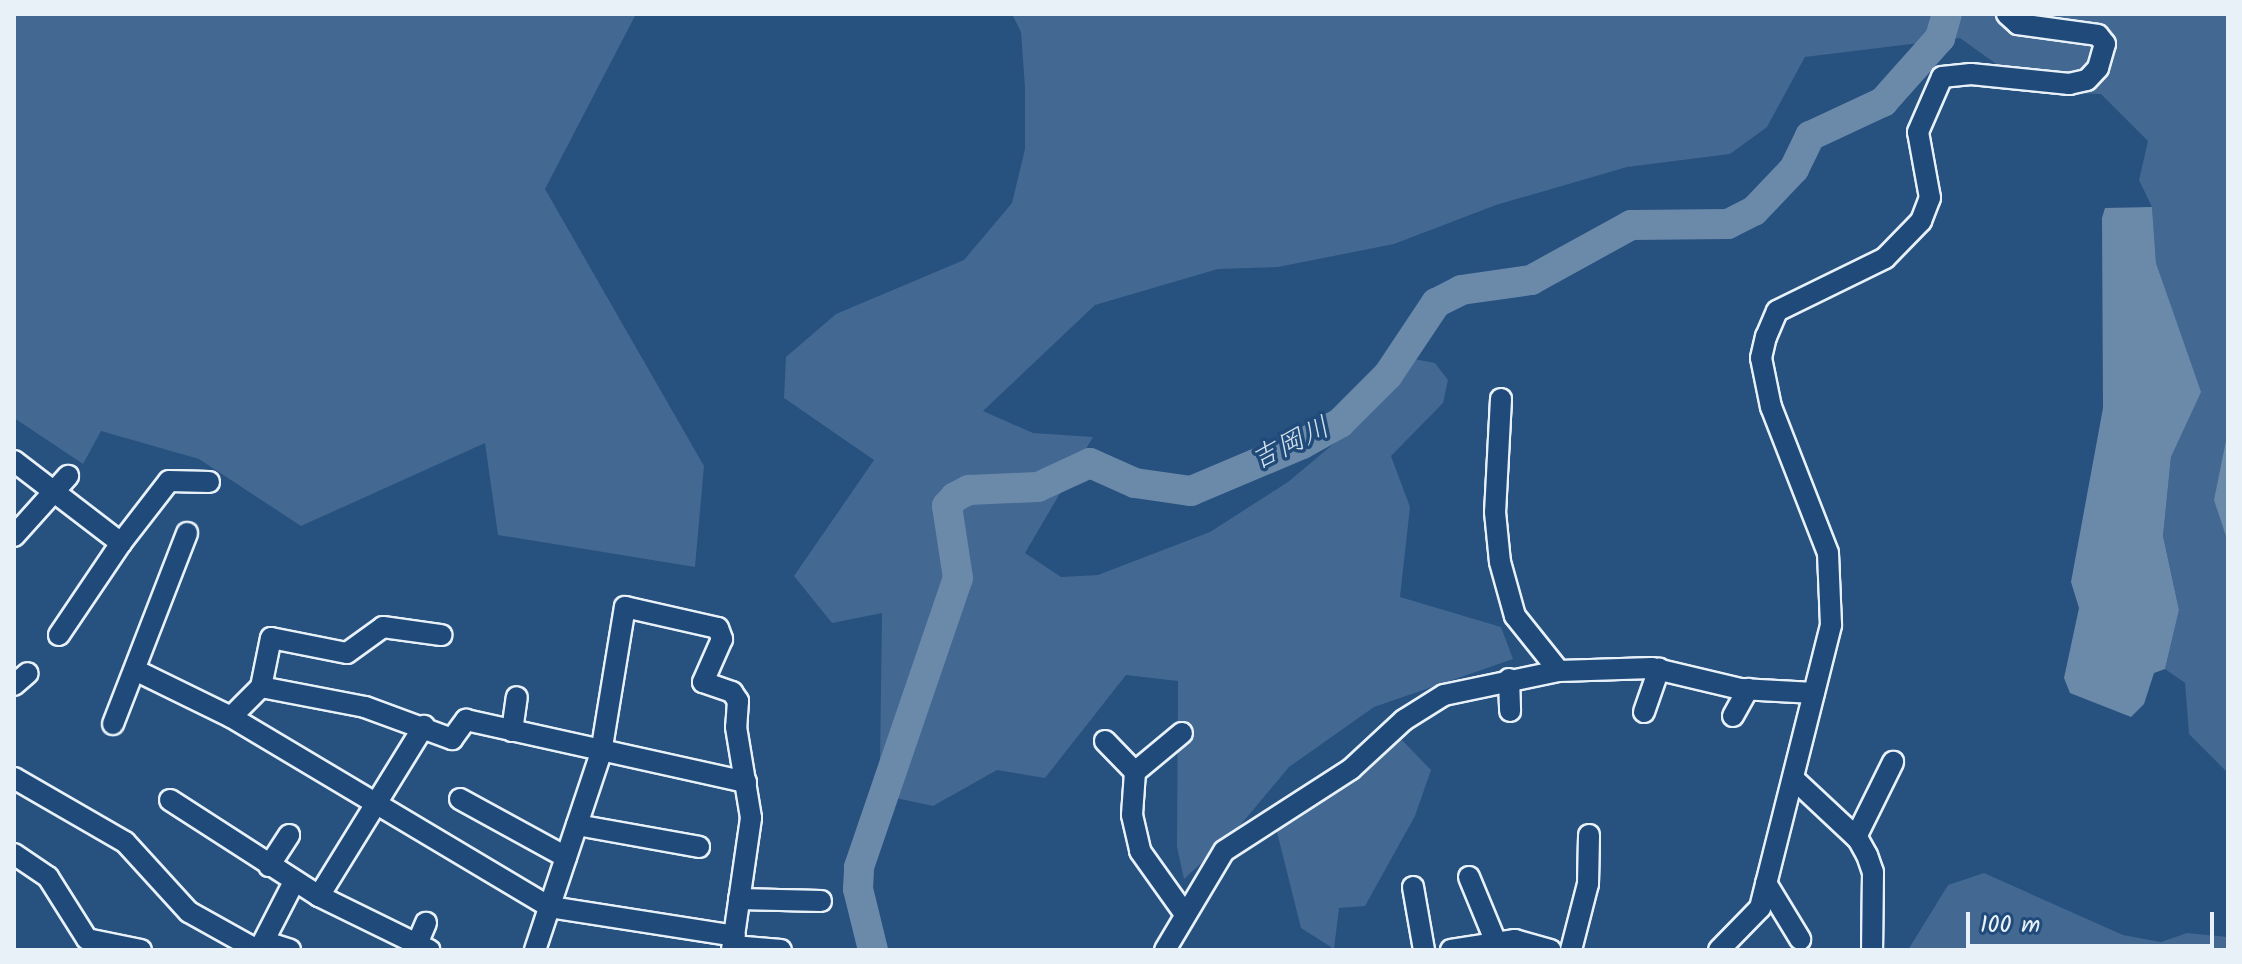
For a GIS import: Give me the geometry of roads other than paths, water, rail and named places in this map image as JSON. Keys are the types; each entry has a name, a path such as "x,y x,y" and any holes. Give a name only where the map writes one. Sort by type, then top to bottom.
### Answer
{"street":[{"path":"1725,948 1760,908 1796,781 1831,625 1830,566 1771,407 1761,358 1766,337 1777,311 1885,258 1921,221 1930,198 1918,132 1942,77 1971,74 2069,84 2087,80 2098,68 2105,44 2098,35 2018,24 2007,14"},
{"path":"1501,399 1495,512 1500,562 1515,616 1559,671"},
{"path":"14,461 51,494 121,543"},
{"path":"14,536 68,476"},
{"path":"59,635 121,543 169,481 209,482"},
{"path":"113,724 187,533"},
{"path":"535,950 601,753 625,607 718,628 722,639 703,682 732,692 738,701 736,727 751,818 733,944"},
{"path":"231,717 261,687 271,638 347,653 383,627 441,635"},
{"path":"1165,950 1224,851 1351,769 1404,720 1444,695 1559,671 1659,669 1748,689 1814,693"},
{"path":"1644,712 1659,669"},
{"path":"135,670 231,717 550,907 733,944 781,950"},
{"path":"1509,679 1510,711"},
{"path":"261,687 424,726 452,739 466,720 601,753 746,782"},
{"path":"1733,716 1748,689"},
{"path":"512,731 517,697"},
{"path":"319,896 424,726"},
{"path":"1182,733 1135,772 1132,815 1140,851 1185,914"},
{"path":"1105,741 1135,772"},
{"path":"1856,837 1893,762"},
{"path":"14,778 125,842 189,912 270,949 294,882"},
{"path":"1796,781 1856,837 1873,872 1872,950"},
{"path":"460,799 566,857"},
{"path":"170,800 294,882 423,947 426,923"},
{"path":"577,825 699,847"},
{"path":"269,866 289,835"},
{"path":"1571,950 1588,884 1589,835"},
{"path":"14,854 48,877 87,939 141,950"},
{"path":"1469,877 1495,940"},
{"path":"1766,883 1800,939"},
{"path":"1413,887 1424,950"},
{"path":"739,899 821,901"},
{"path":"1451,950 1495,940 1551,950"}],"waterway":[{"name":"吉岡川","path":"873,950 858,889 859,867 958,578 947,506 955,497 969,490 1038,487 1090,463 1135,483 1191,491 1302,444 1340,423 1388,375 1436,303 1461,290 1531,280 1631,225 1728,224 1754,211 1794,169 1810,136 1883,102 1940,38 1947,14"}]}
